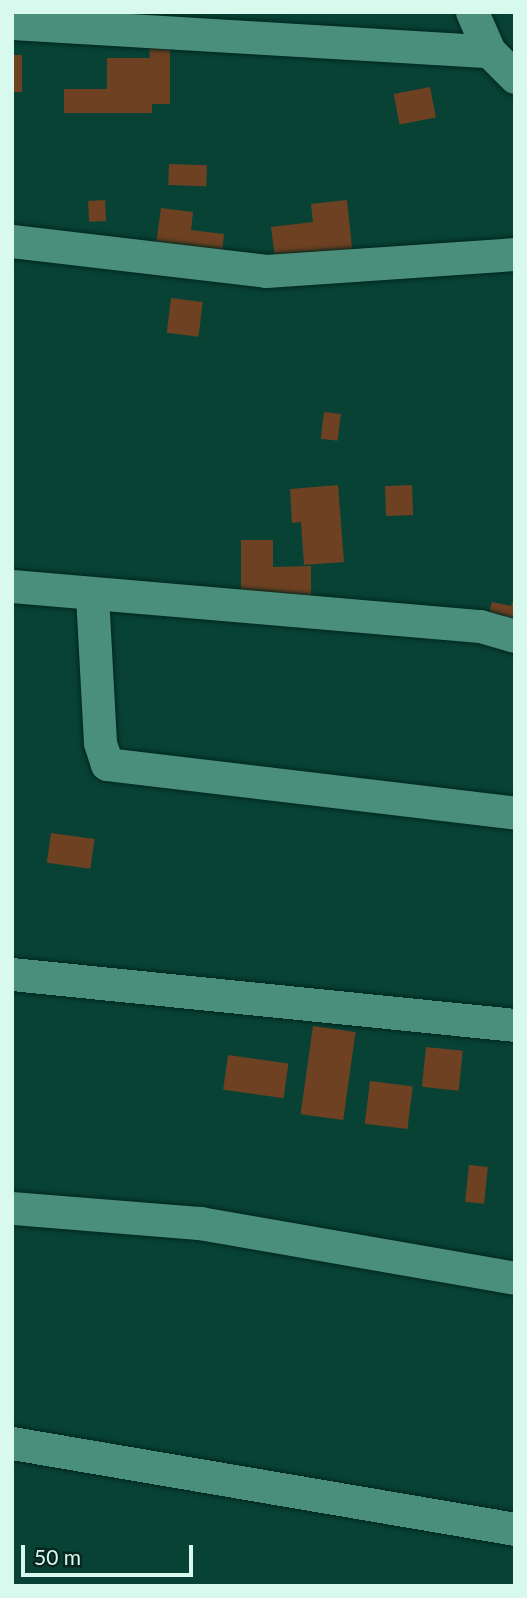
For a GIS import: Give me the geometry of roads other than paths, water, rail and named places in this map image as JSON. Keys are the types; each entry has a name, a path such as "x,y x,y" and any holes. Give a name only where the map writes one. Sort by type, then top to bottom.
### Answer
{"street":[{"path":"472,12 489,51 515,77"},
{"path":"12,23 489,51"},
{"path":"12,241 267,271 515,254"},
{"path":"12,586 92,595 480,626 515,636"},
{"path":"92,595 100,743 107,764 515,813"},
{"path":"12,974 515,1026"},
{"path":"12,1208 200,1223 515,1278"},
{"path":"12,1443 515,1529"}]}
